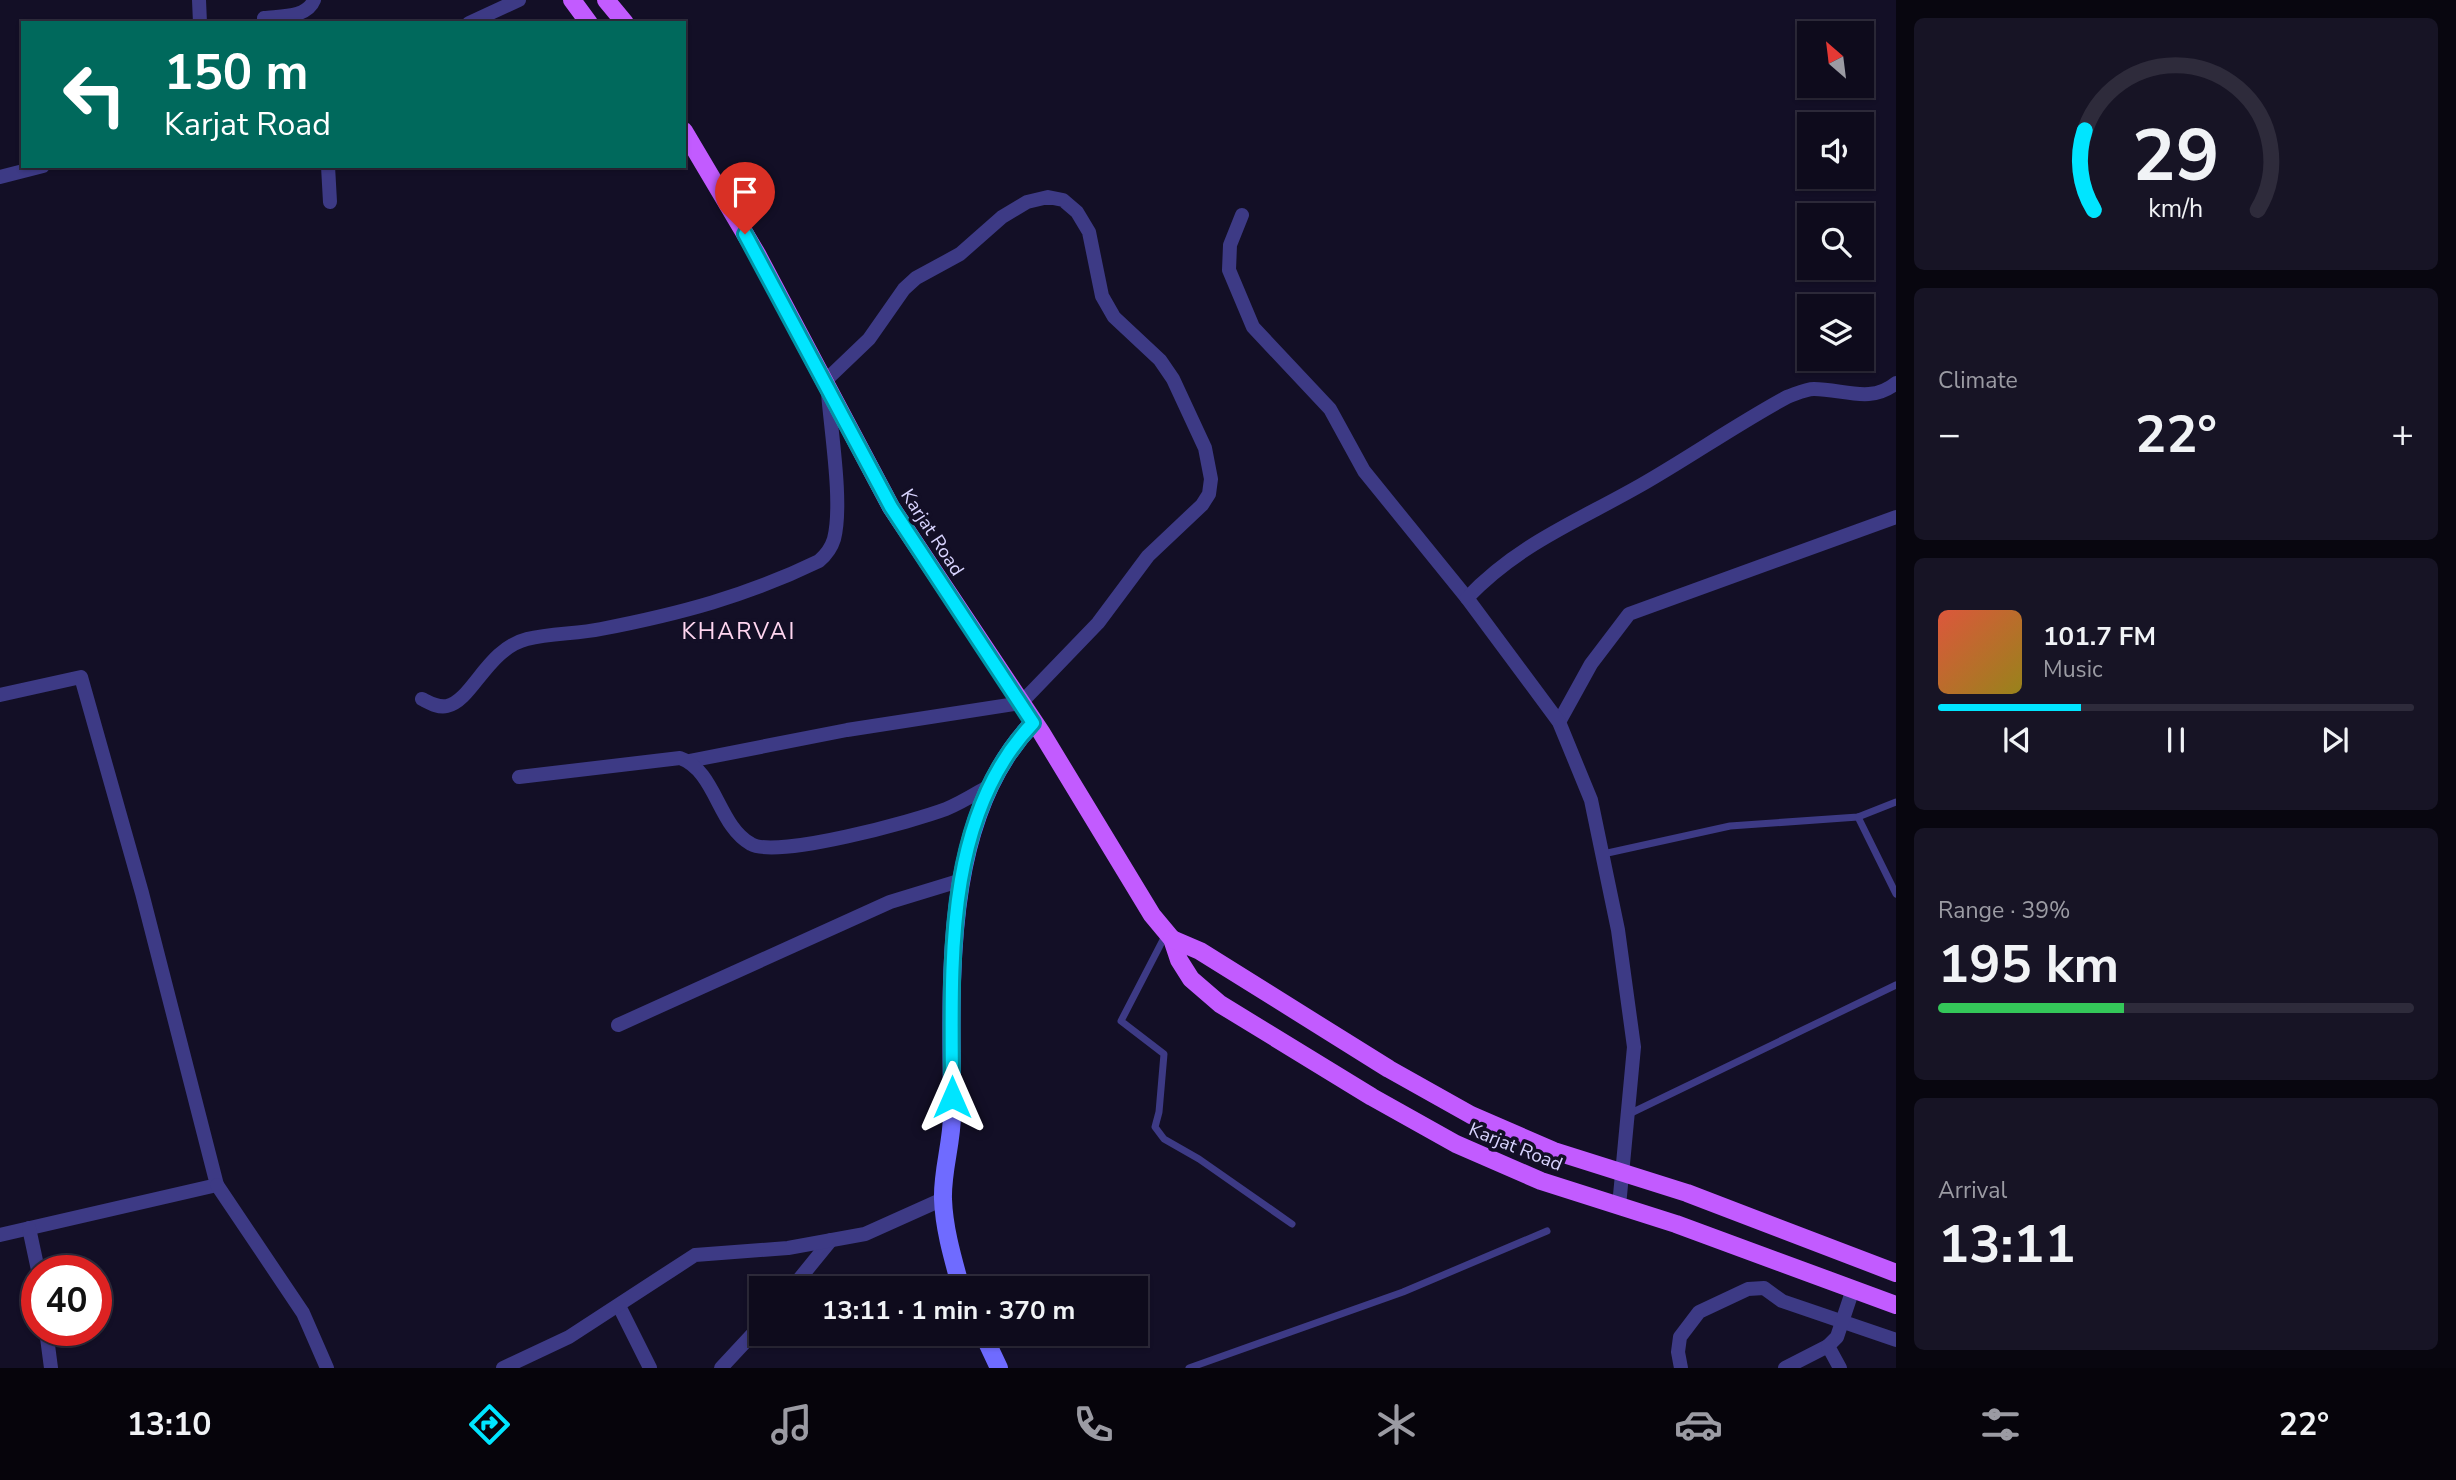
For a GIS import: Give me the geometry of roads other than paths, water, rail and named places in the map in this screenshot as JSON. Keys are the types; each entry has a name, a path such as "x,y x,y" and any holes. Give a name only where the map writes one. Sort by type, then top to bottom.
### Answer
{"main road":[{"path":"572,0 588,21"},
{"path":"606,0 623,21"},
{"name":"Karjat Road","path":"686,134 757,254 891,507 1021,703 1152,915 1170,936 1179,960 1191,979 1220,1004 1372,1097 1456,1144 1541,1181 1619,1206 1896,1305"},
{"name":"Karjat Road","path":"1170,936 1200,951 1389,1069 1471,1115 1554,1151 1687,1193 1896,1272"}],"street":[{"path":"200,0 200,21"},
{"path":"264,18 301,13 312,6 314,0"},
{"path":"473,21 519,0"},
{"path":"0,177 35,168"},
{"path":"328,168 330,202"},
{"path":"422,699 436,706 447,706 459,700 485,667 503,650 526,639 600,629 704,608 819,561 829,552 834,538 836,504 826,387 869,339 904,289 916,278 960,254 1002,217 1027,202 1048,197 1063,200 1077,212 1089,232 1102,296 1114,317 1160,360 1173,379 1205,448 1211,479 1209,494 1202,505 1148,556 1098,623 1021,703 847,730 689,761 670,757 519,777"},
{"path":"1242,215 1230,245 1229,270 1253,327 1330,409 1364,471 1467,598 1559,722 1591,800 1618,930 1634,1047 1619,1206"},
{"path":"1467,598 1493,570 1518,552 1668,470 1746,418 1787,397 1810,389 1857,395 1880,393 1896,383"},
{"path":"1559,722 1591,664 1629,614 1896,517"},
{"path":"0,695 81,677 142,893 217,1185 303,1313 327,1368"},
{"path":"958,1276 950,1248 943,1199 952,1124 952,988 961,880 972,834 989,786 1017,740 1033,723"},
{"path":"689,761 737,830 751,844 768,848 849,836 922,817 949,808 989,786"},
{"path":"618,1026 890,902 961,880"},
{"path":"0,1235 217,1185"},
{"path":"503,1368 569,1337 695,1255 789,1248 865,1234 943,1199"},
{"path":"29,1228 35,1255"},
{"path":"802,1276 831,1240"},
{"path":"1681,1368 1678,1352 1680,1338 1699,1312 1748,1289 1764,1289 1782,1301 1896,1340"},
{"path":"1785,1368 1828,1346 1837,1337 1853,1289"},
{"path":"620,1306 650,1368"},
{"path":"721,1368 749,1338"},
{"path":"48,1346 51,1368"},
{"path":"989,1346 999,1368"},
{"path":"1828,1346 1840,1368"}],"lane":[{"path":"1603,854 1730,826 1858,817 1896,802"},
{"path":"1858,817 1896,894"},
{"path":"1170,936 1121,1021 1164,1054 1155,1127 1164,1139 1199,1159 1292,1224"},
{"path":"1627,1115 1896,985"},
{"path":"1189,1368 1353,1311 1547,1231"}],"district":[{"name":"KHARVAI","path":"739,631"}]}
